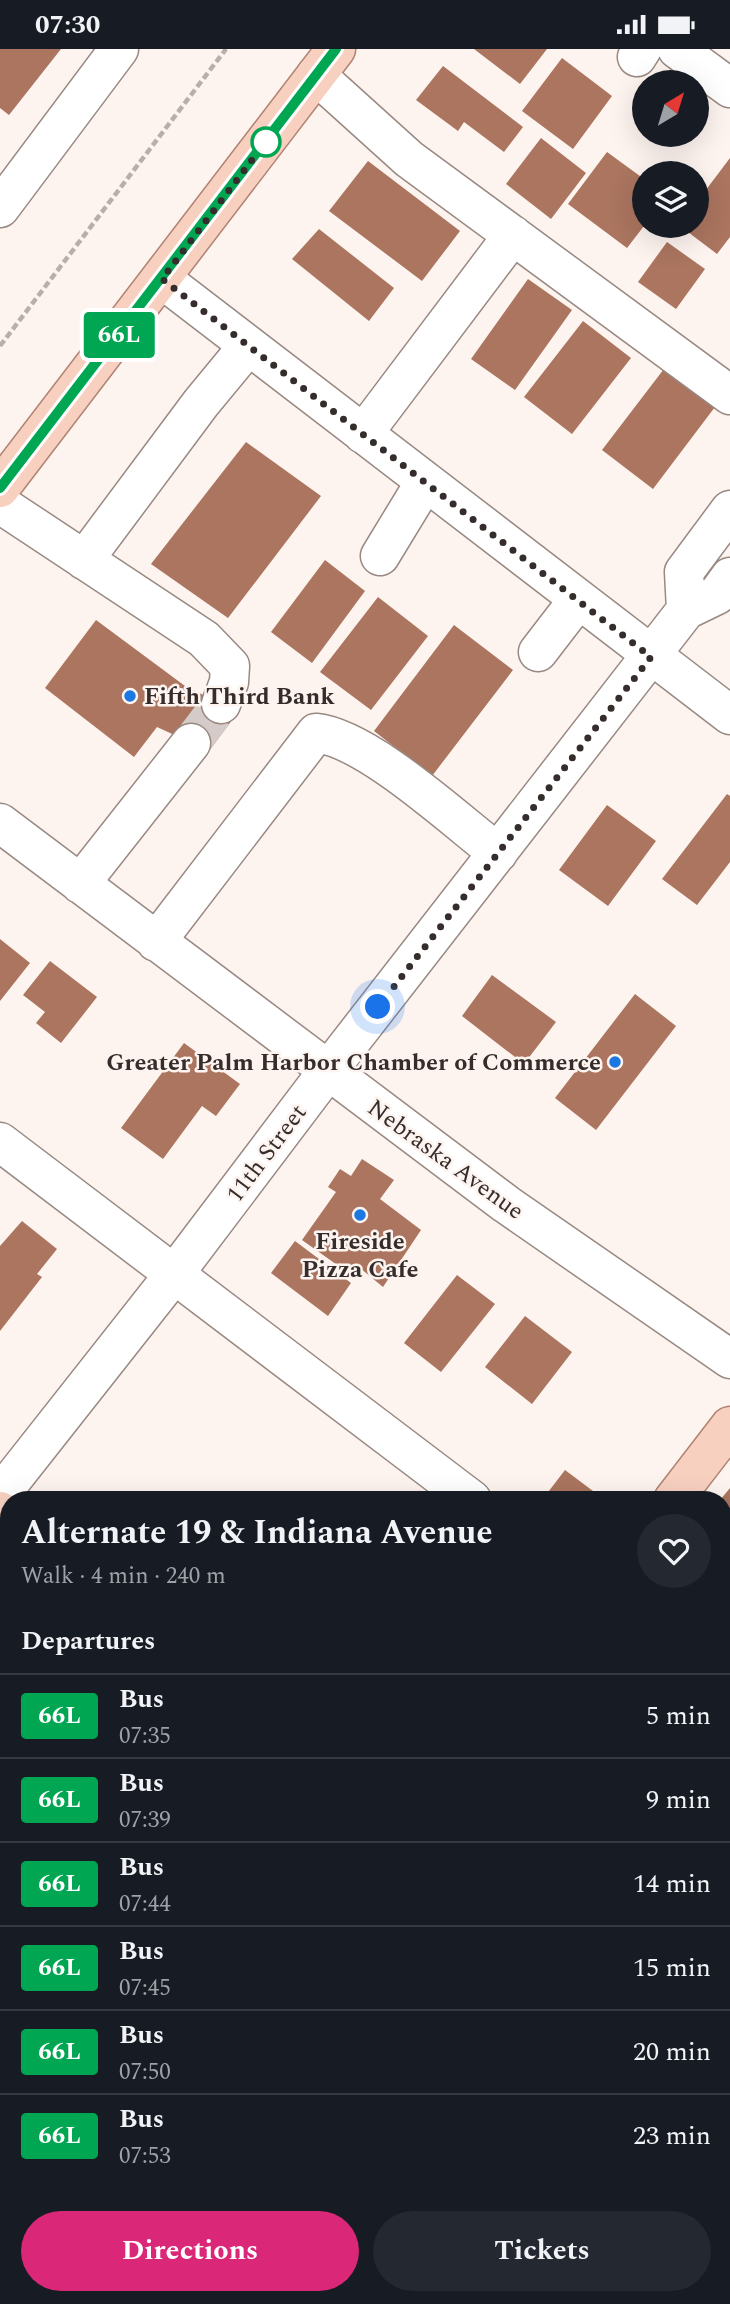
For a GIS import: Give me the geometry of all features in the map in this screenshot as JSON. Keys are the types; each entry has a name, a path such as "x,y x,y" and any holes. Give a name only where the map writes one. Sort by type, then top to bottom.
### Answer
{"main road":[{"path":"0,488 326,62"},
{"path":"680,1491 730,1426"}],"street":[{"path":"6,186 119,49"},
{"path":"677,49 730,88"},
{"path":"326,62 409,159 730,395"},
{"path":"363,434 513,235"},
{"path":"162,279 730,715"},
{"path":"84,560 201,403 248,346"},
{"path":"380,556 425,482"},
{"path":"0,504 204,639 230,666 229,682 221,704"},
{"path":"686,610 684,572 730,510"},
{"name":"11th Street","path":"3,1491 176,1273 327,1072 686,610 717,595 730,577"},
{"path":"538,652 578,600"},
{"path":"156,942 316,733 331,735 375,758 498,853"},
{"path":"80,884 191,743"},
{"name":"Nebraska Avenue","path":"0,823 327,1072 506,1204 730,1359"},
{"path":"0,1142 460,1491"}],"path":[{"path":"0,346 226,49"}],"building":[{"path":"0,49 61,49 9,115 0,108"},
{"path":"474,49 547,49 520,84"},
{"path":"562,58 612,96 573,149 522,111"},
{"path":"443,66 523,127 504,152 464,122 458,131 416,100"},
{"path":"541,138 586,173 551,219 506,184"},
{"path":"607,152 632,170 632,238 635,238 627,248 568,204"},
{"path":"730,158 730,237 717,254 696,238 709,238 709,186"},
{"path":"368,161 460,231 422,281 329,211"},
{"path":"319,229 394,288 369,321 292,259"},
{"path":"667,242 705,269 676,309 638,282"},
{"path":"528,279 572,310 515,390 471,359"},
{"path":"583,321 631,358 572,434 524,397"},
{"path":"670,361 721,399 653,489 602,450"},
{"path":"246,442 321,496 228,618 151,564"},
{"path":"325,560 365,591 312,663 271,632"},
{"path":"378,597 428,636 371,710 320,672"},
{"name":"Fifth Third Bank","path":"96,620 185,686 238,712 209,751 157,727 134,757 45,688"},
{"path":"454,625 513,670 432,776 374,731"},
{"path":"727,794 730,796 730,862 697,905 662,879"},
{"path":"607,805 656,841 608,906 559,870"},
{"path":"0,939 30,963 0,1001"},
{"path":"50,961 97,997 61,1043 36,1023 45,1012 23,995"},
{"path":"492,975 556,1022 524,1064 462,1016"},
{"name":"Greater Palm Harbor Chamber of Commerce","path":"635,994 676,1026 596,1130 555,1098"},
{"path":"184,1043 240,1084 216,1116 202,1106 163,1159 121,1128"},
{"name":"Fireside Pizza Cafe","path":"362,1159 394,1180 380,1199 421,1230 383,1287 360,1268 354,1277 302,1240 336,1192 328,1187 340,1169 351,1176"},
{"path":"22,1221 57,1249 37,1274 42,1277 0,1331 0,1246"},
{"path":"295,1241 351,1283 328,1316 271,1273"},
{"path":"457,1275 495,1304 441,1372 404,1343"},
{"path":"525,1316 572,1352 532,1404 485,1367"},
{"path":"565,1470 593,1491 549,1491"}],"tunnel":[{"path":"191,743 221,704"}],"bus line":[{"name":"66L","path":"0,488 336,49"}],"place":[{"name":"Fifth Third Bank","path":"130,696"},
{"name":"Greater Palm Harbor Chamber of Commerce","path":"615,1062"},
{"name":"Fireside Pizza Cafe","path":"360,1215"}],"route":[{"path":"266,142 270,136 162,279 651,657 378,1007"}]}
